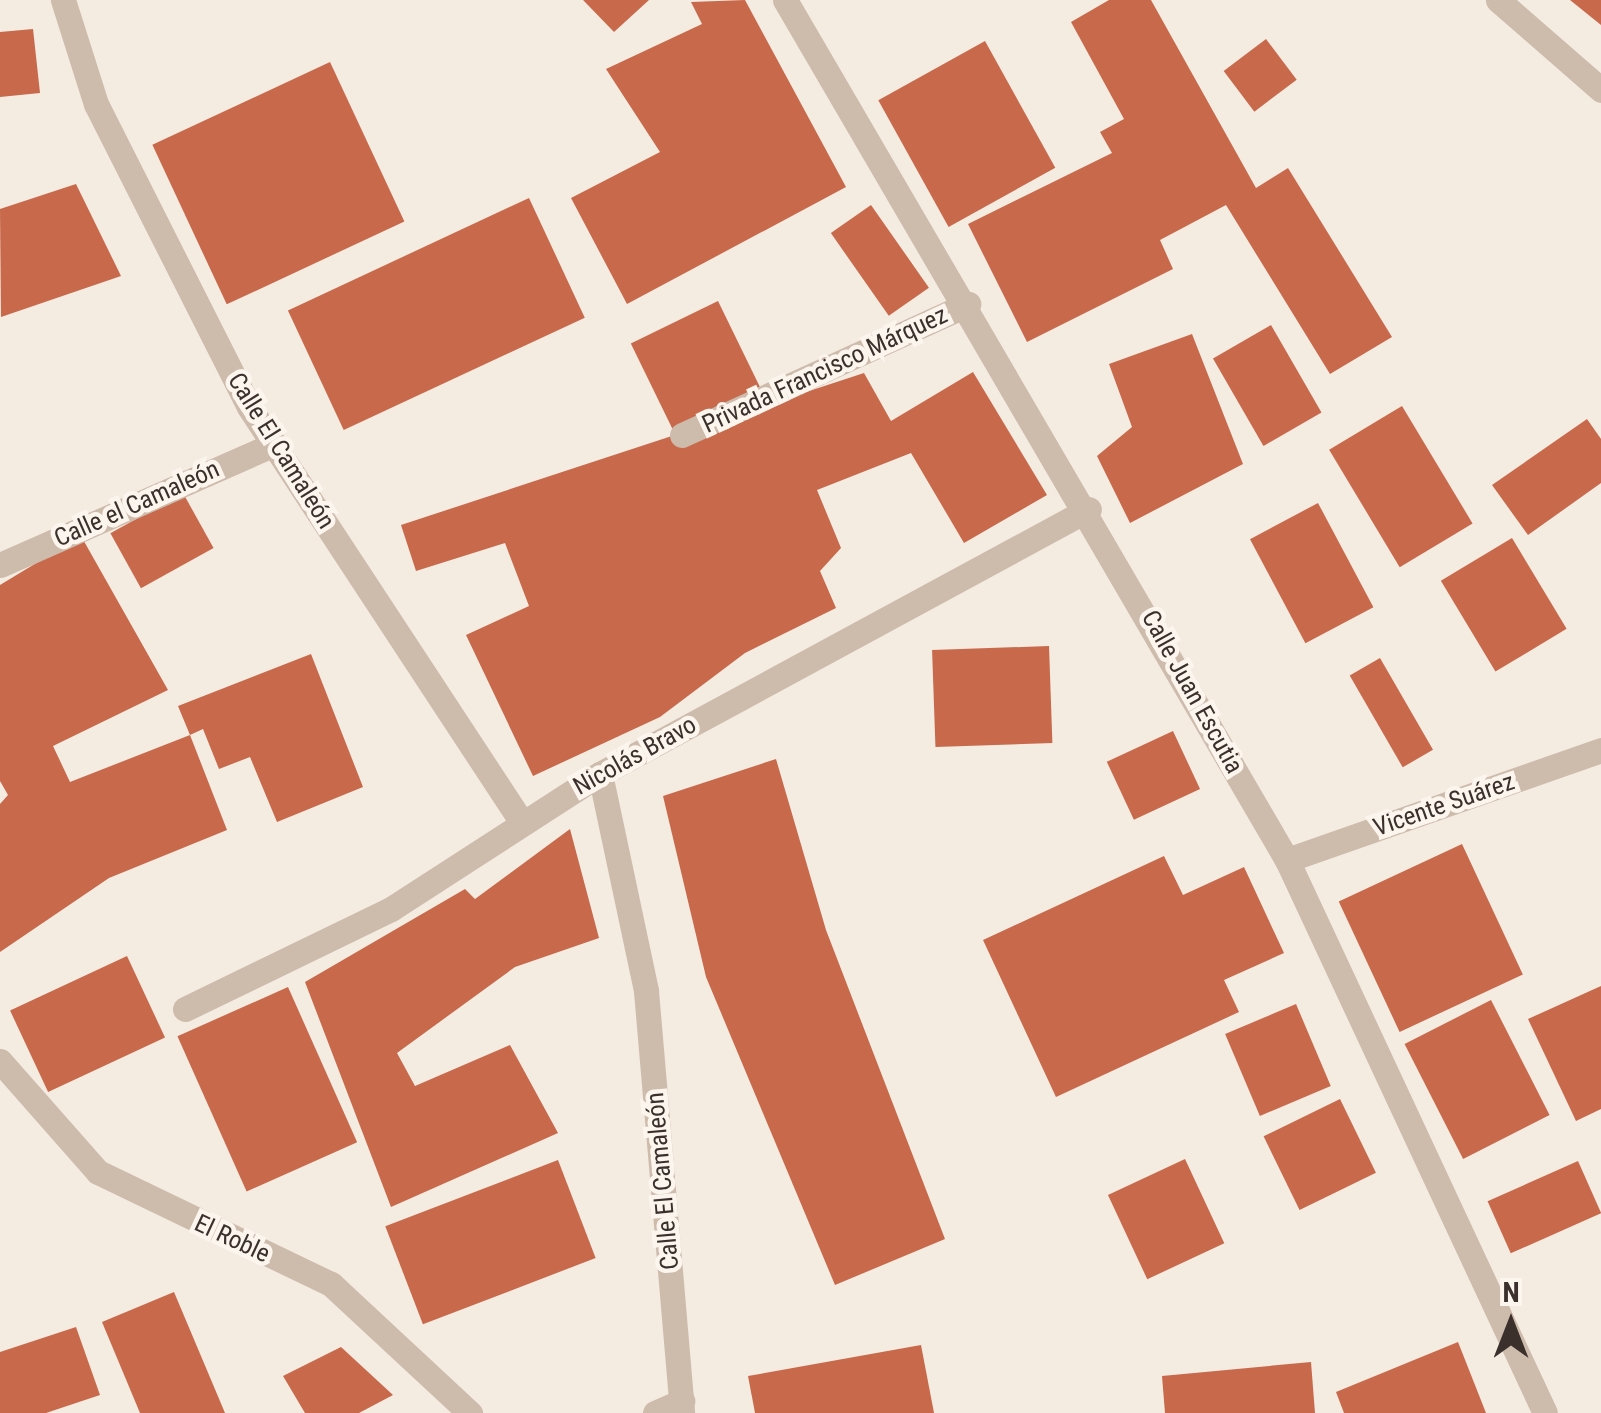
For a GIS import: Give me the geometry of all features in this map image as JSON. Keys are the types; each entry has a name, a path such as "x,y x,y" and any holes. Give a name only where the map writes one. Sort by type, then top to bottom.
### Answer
{"street":[{"name":"Calle El Camaleón","path":"63,0 96,104 274,444 522,822"},
{"name":"Calle Juan Escutia","path":"786,0 1089,509 1286,860 1545,1413"},
{"path":"1498,0 1601,90"},
{"name":"Privada Francisco Márquez","path":"682,436 968,304"},
{"name":"Calle el Camaleón","path":"0,565 274,444"},
{"name":"Nicolás Bravo","path":"185,1009 391,910 600,774 1089,509"},
{"name":"Vicente Suárez","path":"1286,860 1601,750"},
{"name":"Calle El Camaleón","path":"600,774 646,991 682,1407"},
{"name":"El Roble","path":"0,1061 98,1172 332,1284 470,1413"},
{"path":"655,1413 682,1407"}],"building":[{"path":"583,0 649,0 614,32"},
{"path":"745,0 846,187 627,304 571,198 660,152 606,69 702,24 691,2"},
{"path":"1109,0 1151,0 1256,188 1288,168 1392,337 1330,374 1226,205 1160,240 1173,269 1027,342 968,224 1112,153 1100,132 1124,119 1071,22"},
{"path":"1570,0 1601,0 1601,25"},
{"path":"33,29 40,93 0,97 0,32"},
{"path":"1266,39 1297,80 1254,112 1224,71"},
{"path":"985,41 1055,168 949,227 878,100"},
{"path":"330,62 404,222 227,304 152,145"},
{"path":"76,184 121,276 1,317 0,209"},
{"path":"529,198 585,318 344,430 288,310"},
{"path":"871,205 929,288 889,316 831,233"},
{"path":"718,301 764,394 676,437 631,344"},
{"path":"1271,325 1322,412 1263,446 1213,358"},
{"path":"1192,334 1243,464 1130,523 1097,456 1132,427 1109,364"},
{"path":"973,372 1047,495 964,543 911,453 817,490 841,548 820,571 836,608 745,653 660,717 533,776 466,635 529,606 505,543 416,571 401,525 864,373 891,421"},
{"path":"1402,406 1473,523 1400,567 1329,450"},
{"path":"1587,419 1601,439 1601,483 1528,535 1492,485"},
{"path":"183,493 214,548 141,588 110,533"},
{"path":"1318,503 1373,607 1305,643 1250,539"},
{"path":"81,536 168,690 53,746 70,782 190,735 227,830 109,878 0,952 0,804 8,795 0,781 0,585"},
{"path":"1512,538 1567,629 1495,672 1441,581"},
{"path":"1049,646 1052,743 935,747 932,650"},
{"path":"311,654 363,787 277,822 250,757 219,769 203,729 190,735 178,706"},
{"path":"1380,658 1433,750 1403,767 1350,676"},
{"path":"1173,731 1200,789 1134,820 1107,762"},
{"path":"776,759 826,930 945,1239 835,1285 706,977 663,796"},
{"path":"570,829 599,938 515,967 397,1053 415,1086 510,1045 558,1133 391,1207 305,982 465,889 475,899"},
{"path":"1462,844 1523,975 1400,1032 1339,901"},
{"path":"1164,856 1183,895 1244,867 1284,953 1224,980 1239,1012 1056,1097 983,940"},
{"path":"127,956 165,1038 48,1092 10,1011"},
{"path":"1601,986 1601,1109 1576,1121 1528,1019"},
{"path":"288,987 357,1142 247,1192 177,1036"},
{"path":"1491,1000 1550,1115 1463,1159 1405,1044"},
{"path":"1296,1004 1331,1086 1260,1116 1225,1034"},
{"path":"1340,1099 1376,1173 1300,1210 1264,1136"},
{"path":"1185,1159 1224,1243 1147,1279 1108,1195"},
{"path":"558,1160 596,1258 423,1324 385,1226"},
{"path":"1578,1161 1601,1213 1511,1253 1488,1201"},
{"path":"174,1292 225,1413 140,1413 102,1322"},
{"path":"76,1327 100,1395 46,1413 0,1413 0,1352"},
{"path":"1458,1342 1486,1413 1344,1413 1336,1392"},
{"path":"921,1345 934,1413 755,1413 748,1376"},
{"path":"341,1347 393,1395 359,1413 305,1413 283,1376"},
{"path":"1311,1362 1315,1413 1165,1413 1162,1376"}]}
